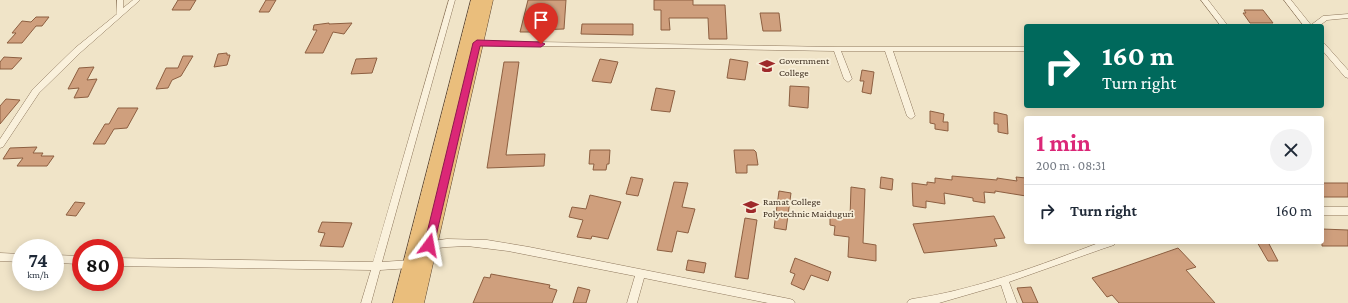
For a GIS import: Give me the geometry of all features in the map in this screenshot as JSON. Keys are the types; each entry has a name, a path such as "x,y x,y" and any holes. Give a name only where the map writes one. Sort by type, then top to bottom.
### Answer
{"highway":[{"path":"401,303 477,0"},
{"path":"416,303 487,0"}],"street":[{"path":"120,0 120,14"},
{"path":"0,145 36,91 78,50 137,0"},
{"path":"366,303 452,0"},
{"path":"1204,0 1223,24"},
{"path":"1287,0 1306,24"},
{"path":"1317,24 1325,18 1348,16"},
{"path":"477,43 838,50 888,48 1024,49"},
{"path":"1324,47 1348,75"},
{"path":"888,48 911,116"},
{"path":"838,50 848,79"},
{"path":"1324,211 1348,211"},
{"path":"429,245 455,241 485,244 790,303"},
{"path":"912,303 938,300 1004,280 1105,244"},
{"path":"0,257 12,258"},
{"path":"124,262 376,266 410,264"},
{"path":"632,303 641,273"},
{"path":"1004,280 1012,303"}],"building":[{"path":"178,0 196,0 190,10 172,10"},
{"path":"266,0 276,0 269,12 259,12"},
{"path":"528,0 566,0 564,29 520,32"},
{"path":"654,0 693,0 693,5 725,5 727,39 709,39 708,18 669,18 670,30 661,30 661,10 654,10"},
{"path":"1244,10 1263,10 1273,23 1250,23 1243,13 1246,13"},
{"path":"760,13 779,13 781,31 763,31"},
{"path":"36,17 49,17 42,26 36,26 22,43 7,43 16,33 12,33 22,21 31,22"},
{"path":"329,23 352,23 344,34 333,32 323,53 305,53 317,30 313,30 314,25"},
{"path":"582,24 633,24 633,35 581,34"},
{"path":"227,53 227,55 230,55 227,65 214,67 218,54"},
{"path":"183,56 193,56 181,76 172,80 168,88 156,89 166,68 178,68"},
{"path":"4,57 22,58 12,69 0,69 0,62"},
{"path":"377,58 372,73 351,74 356,59"},
{"path":"600,59 618,62 611,83 592,81"},
{"path":"730,59 748,62 745,80 727,78"},
{"path":"504,62 519,62 506,155 545,154 544,166 487,168"},
{"path":"94,67 87,80 97,79 88,97 74,98 79,88 68,89 79,68"},
{"path":"862,70 874,72 871,94 862,92 864,81 860,81"},
{"path":"790,86 809,87 808,108 789,106"},
{"path":"656,88 675,91 670,112 651,110"},
{"path":"6,99 20,100 0,124 0,106"},
{"path":"118,108 138,108 127,128 114,129 105,144 93,144 105,124 109,124"},
{"path":"930,111 944,114 943,122 948,122 948,131 935,129 935,124 930,123"},
{"path":"994,112 1007,115 1008,134 998,132 998,124 994,124"},
{"path":"37,147 33,153 43,153 41,156 54,156 47,166 17,166 23,158 3,159 10,148"},
{"path":"590,150 610,150 609,164 607,164 606,170 593,170 594,164 589,164"},
{"path":"734,150 754,150 756,152 758,165 747,165 747,173 736,173"},
{"path":"952,176 997,180 997,178 1017,181 1016,177 1024,178 1024,196 995,191 995,193 984,192 985,203 973,201 973,198 944,193 945,204 926,201 926,208 913,206 912,183 927,185 927,182 935,183 935,178 952,180"},
{"path":"631,177 643,179 638,196 626,194"},
{"path":"881,177 893,179 892,190 880,188"},
{"path":"674,182 688,183 682,207 695,209 688,233 677,231 672,252 657,250"},
{"path":"1324,183 1348,183 1348,197 1324,197"},
{"path":"851,187 865,189 863,243 876,245 876,261 848,257 849,237 834,235 835,226 830,225 830,215 850,218"},
{"path":"779,191 791,193 786,230 774,228"},
{"path":"590,195 621,202 608,239 592,236 591,239 577,237 583,220 569,217 572,207 586,209"},
{"path":"75,202 85,203 76,216 66,215"},
{"path":"994,216 1005,238 994,239 997,246 924,253 913,224"},
{"path":"745,218 757,220 748,279 735,277"},
{"path":"322,222 352,223 343,247 320,246 325,233 318,232"},
{"path":"1324,229 1348,230 1348,246 1322,246 1322,244 1324,244"},
{"path":"1258,244 1269,244 1278,261 1268,261"},
{"path":"1178,248 1196,267 1186,270 1215,303 1119,303 1112,295 1107,297 1092,278"},
{"path":"795,258 831,272 828,281 811,275 804,290 791,284 795,274 790,272"},
{"path":"688,260 706,263 704,273 686,270"},
{"path":"491,274 550,285 549,288 557,290 552,303 473,303 484,277 490,278"},
{"path":"578,287 590,290 586,303 573,303"},
{"path":"1031,287 1038,303 1023,303 1017,288"}],"place":[{"name":"Government College","path":"767,66"},
{"name":"Ramat College Polytechnic Maiduguri","path":"751,207"}],"route":[{"path":"429,245 477,43 541,44"}]}
